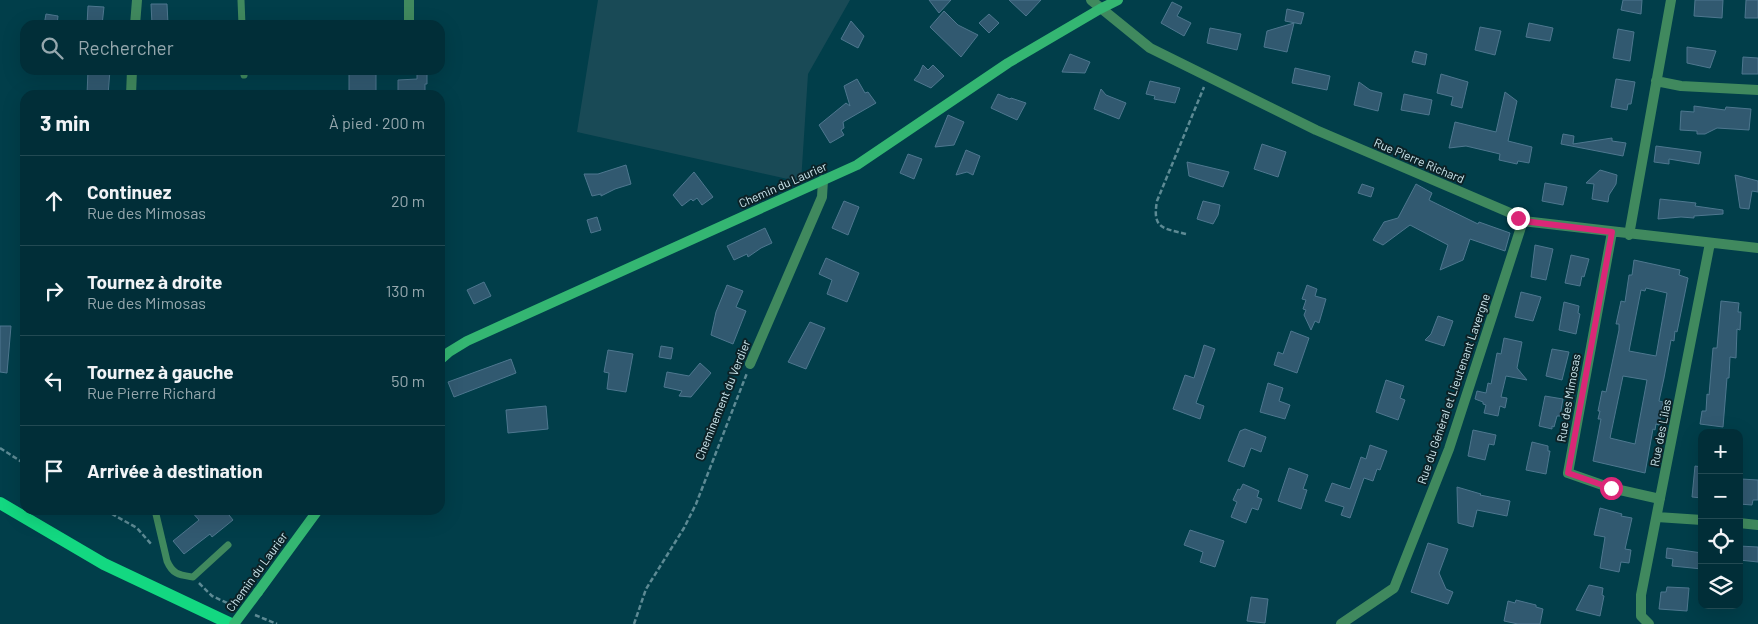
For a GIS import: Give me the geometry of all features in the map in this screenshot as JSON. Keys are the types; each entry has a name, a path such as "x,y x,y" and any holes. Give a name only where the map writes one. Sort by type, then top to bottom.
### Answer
{"main road":[{"path":"0,503 20,515"},
{"path":"20,515 104,564 232,624"}],"street":[{"path":"135,20 137,0"},
{"path":"409,0 409,20"},
{"name":"Rue Pierre Richard","path":"1090,0 1150,48 1316,130 1508,212 1523,221 1758,248"},
{"name":"Chemin du Laurier","path":"445,356 468,341 857,165 1001,67 1118,0"},
{"path":"1629,234 1671,0"},
{"path":"131,90 132,75"},
{"path":"1656,81 1681,86 1758,90"},
{"name":"Cheminement du Verdier","path":"750,364 822,197 823,180"},
{"name":"Rue du Général et Lieutenant Lavergne","path":"1341,624 1394,588 1449,449 1523,221"},
{"name":"Rue des Mimosas","path":"1612,232 1568,473 1611,488 1660,499"},
{"name":"Rue des Lilas","path":"1649,624 1641,616 1641,595 1710,243"},
{"name":"Chemin du Laurier","path":"232,624 314,515"},
{"path":"1657,517 1698,520"},
{"path":"1743,523 1758,525"}],"lane":[{"path":"241,0 242,20"},
{"path":"156,515 170,569 179,575 193,577 228,545"}],"path":[{"path":"1186,234 1164,228 1156,221 1155,211 1157,201 1208,76"},
{"name":"Cheminement du Verdier","path":"634,624 646,589 684,528 696,504 750,364"},
{"path":"0,448 20,461"},
{"path":"114,515 137,528 167,561"},
{"path":"193,577 212,596 235,606"},
{"path":"251,613 276,624"}],"shaded area":[{"path":"598,0 850,0 808,74 801,182 577,132"}],"building":[{"path":"929,0 951,0 939,13"},
{"path":"1009,0 1041,0 1026,16"},
{"path":"1623,0 1642,0 1641,14 1621,10"},
{"path":"1695,0 1723,0 1722,18 1694,16"},
{"path":"1746,0 1758,0 1758,18 1745,18"},
{"path":"1172,2 1182,7 1177,16 1191,23 1184,36 1161,23"},
{"path":"151,4 167,4 168,20 152,20"},
{"path":"88,6 104,7 103,20 87,20"},
{"path":"1287,9 1304,13 1301,24 1285,21"},
{"path":"944,11 958,25 978,35 961,57 930,27"},
{"path":"46,14 58,16 58,20 45,20"},
{"path":"989,14 999,23 989,33 979,23"},
{"path":"851,21 864,36 858,48 841,39"},
{"path":"1294,23 1287,52 1264,47 1267,31"},
{"path":"1529,23 1553,28 1550,41 1526,37"},
{"path":"1480,27 1501,31 1495,55 1475,50"},
{"path":"1210,28 1241,34 1237,50 1207,43"},
{"path":"1618,29 1634,32 1630,61 1613,58"},
{"path":"1687,47 1716,51 1710,68 1687,63"},
{"path":"1415,51 1427,54 1425,65 1412,62"},
{"path":"1070,54 1090,62 1085,73 1062,72"},
{"path":"1743,57 1758,58 1758,74 1742,74"},
{"path":"923,65 928,70 933,65 944,76 931,88 914,80"},
{"path":"1295,68 1330,76 1327,90 1292,83"},
{"path":"1441,74 1468,82 1462,108 1451,105 1453,97 1437,93"},
{"path":"88,75 110,75 108,90 87,90"},
{"path":"349,75 376,75 376,90 349,90"},
{"path":"417,75 427,75 425,90 398,90 398,80 417,79"},
{"path":"857,79 865,93 868,92 876,103 843,122 844,128 841,130 844,135 830,143 819,125 846,103 850,106 844,86"},
{"path":"1616,79 1635,82 1631,104 1628,104 1627,110 1611,107"},
{"path":"1150,81 1180,88 1175,103 1154,99 1155,96 1146,94"},
{"path":"1359,82 1370,90 1382,93 1378,111 1354,105"},
{"path":"1101,89 1106,95 1126,103 1119,119 1094,109"},
{"path":"1505,92 1517,101 1508,141 1532,147 1529,163 1518,161 1517,164 1499,160 1500,154 1466,146 1449,148 1455,122 1496,132"},
{"path":"998,94 1026,103 1017,120 991,108"},
{"path":"1404,94 1432,100 1429,115 1401,110"},
{"path":"1694,106 1725,110 1726,107 1751,109 1749,130 1717,128 1705,134 1697,134 1697,131 1680,130 1681,111 1694,112"},
{"path":"948,115 964,122 954,145 935,147"},
{"path":"1563,134 1574,136 1573,144 1612,138 1612,141 1626,143 1623,156 1561,144"},
{"path":"1262,144 1286,152 1278,177 1254,169"},
{"path":"1656,146 1701,152 1699,164 1669,159 1669,164 1654,162"},
{"path":"966,150 980,156 973,175 967,172 956,175"},
{"path":"908,154 922,159 914,179 900,173"},
{"path":"1187,162 1229,172 1223,187 1189,176"},
{"path":"626,165 631,184 601,196 601,194 592,196 584,174 598,174"},
{"path":"1600,170 1617,175 1616,184 1609,195 1608,202 1592,199 1594,184 1586,183"},
{"path":"694,172 713,197 702,205 697,198 693,201 691,199 682,206 673,195"},
{"path":"1735,175 1758,181 1758,192 1752,191 1749,209 1740,208"},
{"path":"1545,183 1567,187 1563,205 1542,201"},
{"path":"1362,184 1374,188 1371,197 1358,193"},
{"path":"1416,184 1432,193 1429,200 1478,224 1479,222 1510,233 1505,251 1470,239 1463,260 1440,270 1448,245 1410,225 1383,245 1373,240 1384,222 1398,218"},
{"path":"1660,199 1696,203 1695,206 1723,210 1723,214 1694,216 1694,218 1658,219"},
{"path":"844,201 859,207 848,235 832,228"},
{"path":"1203,201 1220,205 1218,215 1213,224 1197,219"},
{"path":"597,217 601,230 591,233 587,220"},
{"path":"765,228 772,243 748,257 747,254 734,260 727,246"},
{"path":"1535,245 1553,249 1546,280 1531,277"},
{"path":"1571,255 1589,259 1580,286 1565,283"},
{"path":"826,258 859,273 847,302 827,294 832,280 819,274"},
{"path":"1634,260 1680,270 1679,275 1688,278 1677,332 1675,331 1674,341 1671,340 1659,401 1663,402 1659,425 1656,424 1655,430 1653,429 1645,473 1593,461 1601,419 1598,419 1600,411 1598,411 1602,391 1606,392 1619,330 1619,324 1616,324 1621,301 1625,302 1629,275 1632,275","holes":["1646,288 1667,293 1656,356 1629,351 1641,290 1645,291","1623,376 1647,380 1635,444 1610,438"]},
{"path":"484,282 491,296 474,304 467,290"},
{"path":"727,285 743,291 736,307 746,311 733,344 711,335 716,312"},
{"path":"1307,285 1317,289 1315,296 1326,299 1319,323 1315,321 1311,330 1304,315 1306,310 1303,309 1306,300 1302,299"},
{"path":"1521,292 1541,297 1533,321 1515,317"},
{"path":"1721,301 1739,303 1738,312 1741,312 1740,330 1737,329 1736,358 1730,357 1723,427 1700,424 1702,411 1706,411 1707,394 1709,395 1713,348 1717,348"},
{"path":"1564,302 1579,306 1578,313 1580,314 1576,334 1559,330"},
{"path":"1438,316 1453,321 1444,346 1425,340 1431,334"},
{"path":"810,322 825,328 806,369 788,362"},
{"path":"0,326 11,326 7,373 0,372"},
{"path":"1291,331 1309,338 1297,373 1274,365 1278,352 1283,354"},
{"path":"1504,338 1522,342 1517,368 1527,380 1506,376 1501,397 1507,398 1505,408 1500,406 1498,416 1484,413 1486,405 1475,399 1477,391 1486,393 1488,383 1491,384 1497,353 1501,354"},
{"path":"1204,345 1215,349 1196,403 1204,406 1200,419 1173,409 1185,375 1194,378"},
{"path":"661,346 673,348 671,359 659,357"},
{"path":"1552,349 1569,352 1562,380 1546,376"},
{"path":"608,350 633,354 626,392 607,389 609,373 604,372"},
{"path":"511,359 516,373 454,397 448,382"},
{"path":"700,363 711,373 691,397 679,396 682,391 664,387 667,372 689,376"},
{"path":"1386,380 1404,386 1400,398 1405,400 1398,420 1376,412"},
{"path":"1268,383 1283,388 1279,401 1290,405 1285,419 1260,412"},
{"path":"1545,396 1563,399 1560,416 1557,416 1552,429 1539,426"},
{"path":"546,406 548,429 508,433 506,410"},
{"path":"1245,429 1266,437 1261,452 1251,448 1244,467 1228,461 1240,431"},
{"path":"1473,430 1496,435 1494,445 1489,444 1485,460 1468,456"},
{"path":"1532,442 1548,446 1548,451 1550,451 1546,474 1526,470"},
{"path":"1370,445 1387,451 1380,470 1377,469 1373,481 1364,478 1350,518 1341,515 1344,507 1325,501 1332,483 1350,489 1361,457 1366,459"},
{"path":"1695,466 1698,466 1698,498 1692,497"},
{"path":"1289,468 1308,475 1303,489 1307,490 1301,509 1278,501"},
{"path":"1743,479 1758,480 1758,500 1753,500 1752,505 1743,504"},
{"path":"1243,484 1259,491 1257,497 1262,499 1258,510 1252,508 1246,523 1231,517 1237,502 1233,500 1238,489 1240,490"},
{"path":"1457,487 1480,495 1510,501 1507,516 1477,510 1473,527 1458,523"},
{"path":"1600,508 1632,518 1625,549 1631,550 1629,563 1621,562 1619,572 1600,568 1605,537 1594,535"},
{"path":"194,515 229,515 233,520 212,537 210,534 184,554 173,541 199,520"},
{"path":"1190,530 1224,541 1215,567 1200,562 1203,552 1184,545"},
{"path":"1428,543 1448,549 1439,573 1446,589 1453,592 1448,604 1411,592"},
{"path":"1743,546 1758,547 1758,562 1743,560"},
{"path":"1667,548 1698,552 1698,569 1672,566 1673,559 1666,558"},
{"path":"1589,585 1603,588 1602,595 1604,596 1600,616 1576,610"},
{"path":"1667,587 1689,588 1687,611 1659,609 1661,592 1666,592"},
{"path":"1251,597 1268,599 1265,623 1247,621"},
{"path":"1516,600 1536,605 1536,607 1543,609 1540,624 1518,624 1504,621 1508,601 1515,603"}],"route":[{"path":"1518,218 1523,221 1612,232 1568,473 1611,488"}]}
